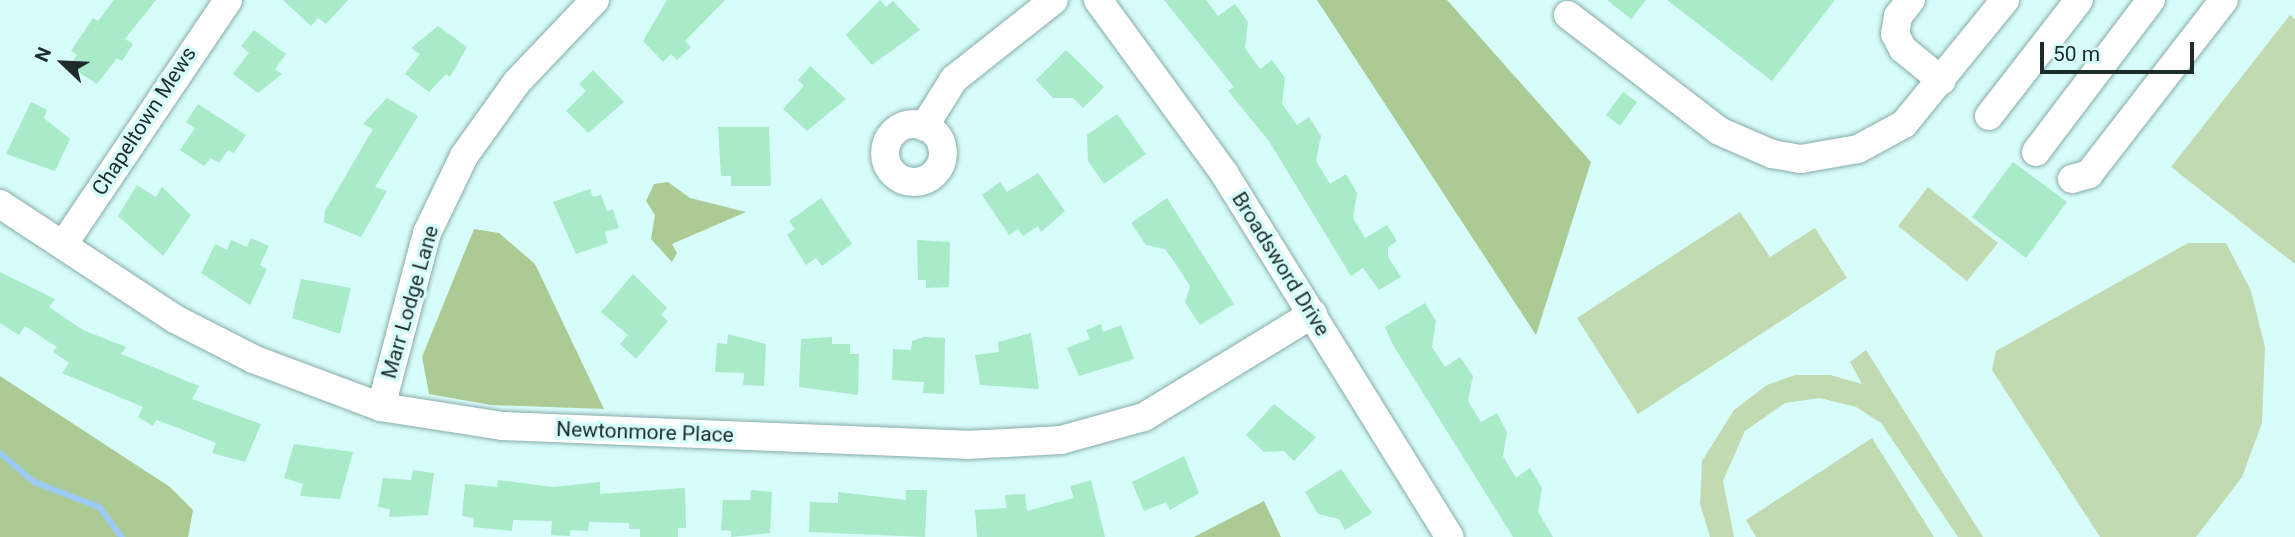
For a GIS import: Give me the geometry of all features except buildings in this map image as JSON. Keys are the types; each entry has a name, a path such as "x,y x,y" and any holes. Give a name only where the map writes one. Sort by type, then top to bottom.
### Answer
{"street":[{"name":"Chapeltown Mews","path":"62,245 228,0"},
{"name":"Marr Lodge Lane","path":"381,407 428,233 464,156 514,86 595,0"},
{"path":"924,127 954,79 1054,0"},
{"name":"Broadsword Drive","path":"1098,0 1170,94 1313,314 1450,537"},
{"path":"1911,0 1895,34 1903,49 1942,81"},
{"path":"1568,15 1719,131 1772,154 1801,159 1858,149 1904,124 1942,81 2005,0"},
{"path":"1989,116 2079,0"},
{"path":"2036,152 2151,0"},
{"path":"2072,178 2089,174 2224,0"},
{"name":"Newtonmore Place","path":"0,204 175,319 253,359 381,407 502,426 967,445 1050,441 1144,416 1313,314"}],"green space":[{"path":"1317,0 1447,0 1591,162 1536,335"},
{"path":"2290,15 2295,19 2295,264 2171,167"},
{"path":"668,182 690,198 746,212 672,244 677,253 672,262 651,239 655,215 646,201 654,184"},
{"path":"1928,187 1998,243 1967,281 1898,226"},
{"path":"1740,212 1770,257 1815,228 1847,278 1638,414 1577,318"},
{"path":"474,229 499,233 535,264 604,409 491,405 429,394 422,357"},
{"path":"2188,243 2226,243 2251,291 2265,347 2262,423 2242,477 2196,537 2100,537 1992,370 1996,351"},
{"path":"1866,350 1983,537 1958,537 1881,423 1856,407 1820,398 1785,403 1745,431 1723,481 1734,537 1710,537 1700,504 1702,461 1734,410 1767,385 1795,375 1830,375 1862,384 1850,362"},
{"path":"0,376 170,487 193,510 188,537 0,537"},
{"path":"1872,438 1934,537 1756,537 1746,520"},
{"path":"1264,501 1281,537 1194,537"}],"waterway":[{"path":"0,453 34,482 99,507 122,537"}]}
